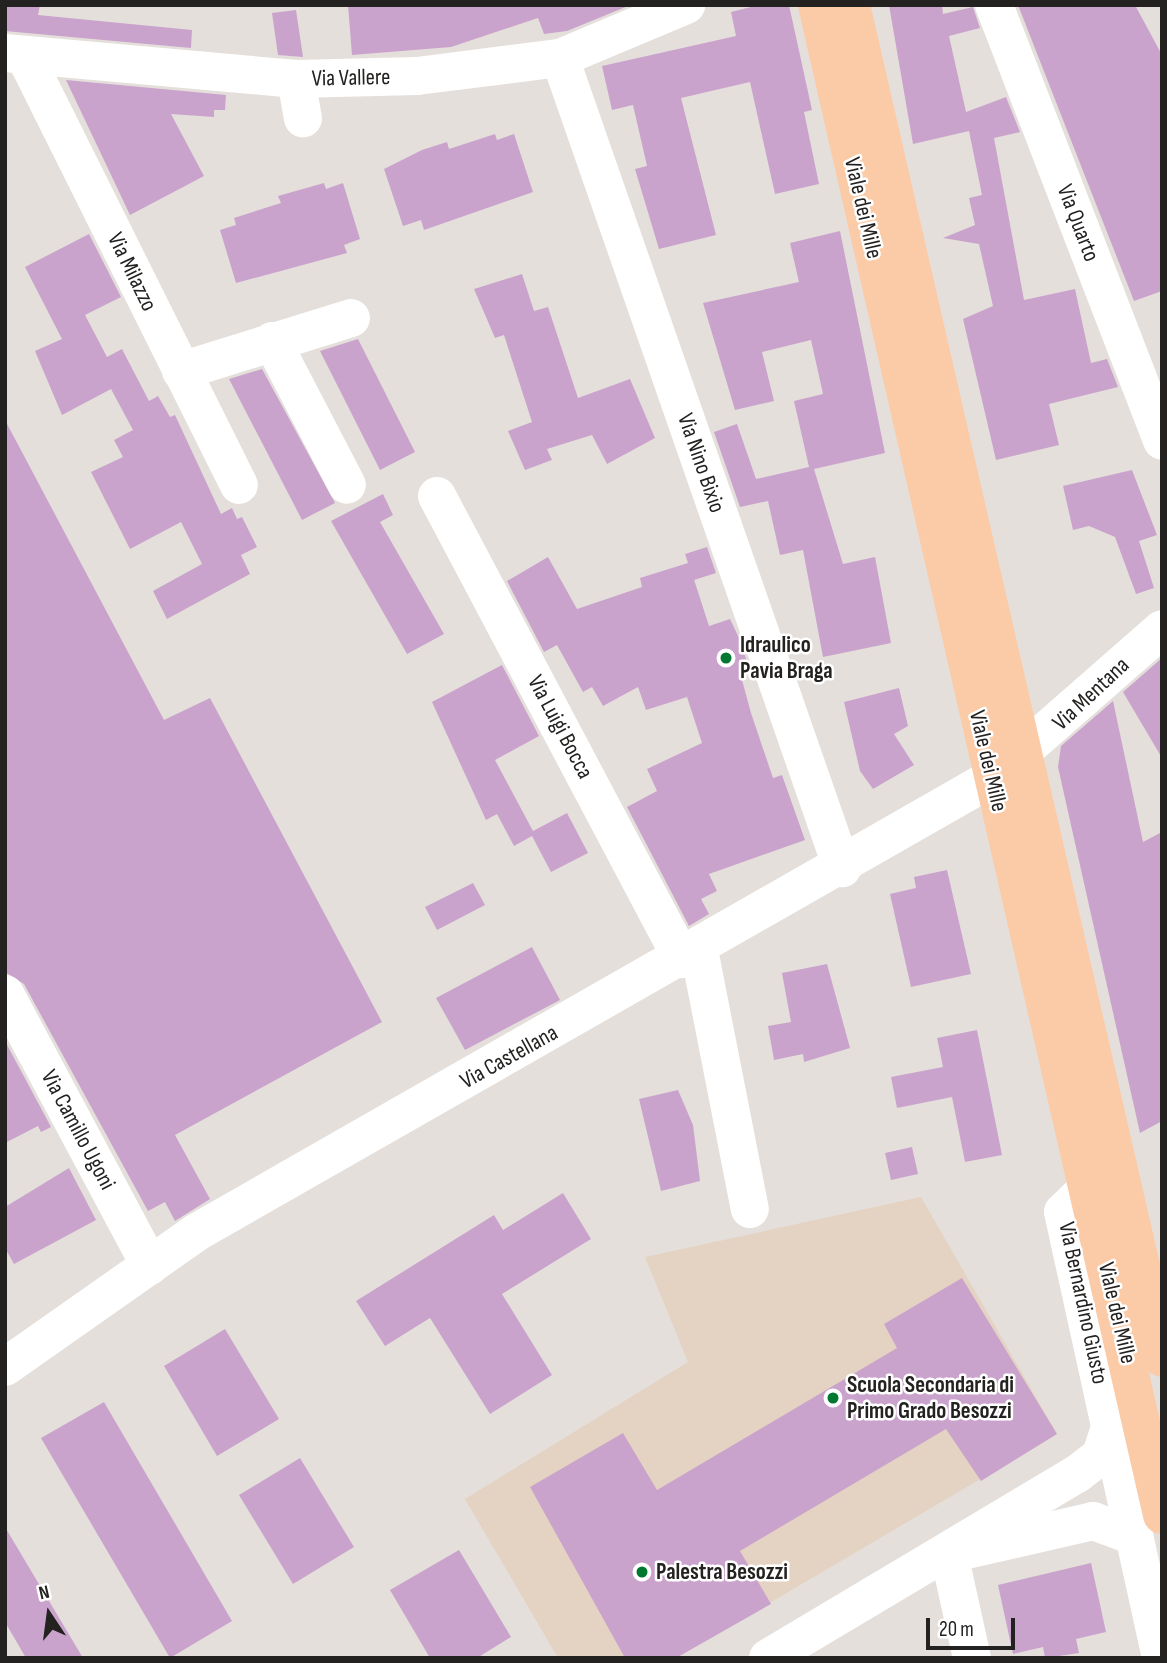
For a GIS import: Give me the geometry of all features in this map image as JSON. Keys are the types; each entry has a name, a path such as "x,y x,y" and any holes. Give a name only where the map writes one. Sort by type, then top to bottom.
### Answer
{"main road":[{"name":"Viale dei Mille","path":"817,5 1007,769 1105,1185 1162,1358"},
{"name":"Viale dei Mille","path":"851,5 1007,769"},
{"name":"Viale dei Mille","path":"1105,1185 1148,1526"}],"street":[{"name":"Via Vallere","path":"16,55 296,79 417,76 561,58 686,5"},
{"name":"Via Quarto","path":"994,5 1162,441"},
{"name":"Via Milazzo","path":"16,55 239,485"},
{"name":"Via Nino Bixio","path":"561,58 842,868"},
{"path":"296,79 303,118"},
{"path":"181,370 351,318"},
{"path":"272,341 347,485"},
{"name":"Via Luigi Bocca","path":"438,496 691,954 750,1209"},
{"name":"Via Mentana","path":"1007,769 1162,629"},
{"name":"Via Castellana","path":"5,1367 197,1232 842,868 1007,769"},
{"name":"Via Camillo Ugoni","path":"5,994 150,1266"},
{"name":"Via Bernardino Giusto","path":"1105,1185 1063,1212 1110,1428 1148,1526 1161,1658"},
{"path":"768,1658 949,1554 1101,1455 1110,1428"},
{"path":"949,1554 1093,1521 1148,1526"},
{"path":"949,1554 972,1658"}],"shaded area":[{"name":"Scuola Secondaria di Primo Grado Besozzi","path":"921,1197 1057,1434 676,1658 558,1658 465,1499 688,1362 645,1257"}],"building":[{"path":"5,5 40,5 38,15 192,30 191,48 5,31"},
{"path":"348,5 628,6 567,31 544,34 538,18 451,47 352,55"},
{"path":"759,5 789,5 812,110 804,112 819,184 775,194 750,82 681,98 716,235 659,249 635,169 647,166 633,105 612,110 602,66 736,36 731,12"},
{"path":"889,5 942,5 943,14 973,7 980,28 949,36 966,112 1006,97 1020,132 994,138 1024,300 1075,289 1091,363 1107,359 1118,387 1049,404 1059,445 996,460 963,319 993,306 979,244 943,238 975,225 969,198 982,195 969,131 913,144"},
{"path":"1018,5 1135,5 1162,55 1162,291 1134,301"},
{"path":"296,10 303,57 278,55 272,13"},
{"path":"66,80 226,95 225,110 214,110 214,117 171,114 204,176 130,215"},
{"path":"495,134 497,140 514,134 533,192 424,230 421,220 403,226 384,169 422,150 447,142 449,149"},
{"path":"324,183 326,189 343,183 360,239 344,245 347,253 236,283 220,230 236,225 234,218 281,203 278,196"},
{"path":"840,231 885,453 814,469 843,564 875,557 891,643 823,657 803,550 780,555 768,501 740,507 714,432 737,424 756,479 809,467 794,401 823,394 811,340 762,352 774,401 735,410 703,303 799,282 790,243"},
{"path":"89,234 121,297 85,315 107,357 122,349 149,401 158,396 170,417 175,415 221,514 232,508 237,519 242,517 257,547 241,555 250,574 167,619 153,591 202,564 181,522 130,549 91,472 123,457 114,440 133,430 111,389 62,415 35,351 62,339 25,267"},
{"path":"522,274 534,311 548,307 578,398 630,379 655,438 607,464 592,435 547,449 552,460 525,470 508,431 532,422 504,335 495,338 474,289"},
{"path":"358,339 415,452 380,470 320,351"},
{"path":"262,369 335,503 302,520 229,379"},
{"path":"5,420 164,720 210,698 382,1022 175,1135 210,1199 175,1221 165,1202 148,1211 24,984 5,972"},
{"path":"1132,470 1157,535 1139,541 1154,588 1136,594 1115,537 1089,526 1073,530 1063,486"},
{"path":"383,494 393,515 380,522 444,634 407,654 331,521"},
{"path":"707,547 716,573 694,580 709,626 730,619 739,638 748,665 739,669 751,713 773,778 782,775 805,840 709,874 717,891 701,899 709,914 689,926 627,807 657,791 647,769 702,743 687,697 646,710 638,687 603,706 592,687 583,692 557,645 544,652 507,581 548,557 577,609 642,587 640,578 688,563 685,554"},
{"path":"1162,658 1162,758 1123,692"},
{"path":"502,665 539,736 495,760 533,831 567,813 588,853 551,872 532,836 514,846 497,814 486,820 432,702"},
{"path":"899,688 908,726 894,734 914,765 873,789 860,771 844,702"},
{"path":"1113,701 1143,842 1162,832 1162,1121 1140,1133 1058,767 1061,746"},
{"path":"947,870 971,974 911,987 890,894 916,888 914,877"},
{"path":"473,883 485,905 437,930 425,907"},
{"path":"532,947 560,1000 465,1050 436,998"},
{"path":"827,964 850,1048 804,1062 803,1054 774,1060 768,1026 791,1022 782,973"},
{"path":"977,1030 1002,1155 965,1162 952,1097 897,1108 891,1077 943,1067 937,1038"},
{"path":"5,1041 51,1127 41,1132 38,1126 5,1143"},
{"path":"678,1090 693,1125 700,1181 661,1191 639,1099"},
{"path":"912,1147 918,1174 891,1180 885,1153"},
{"path":"69,1168 96,1220 14,1264 5,1248 5,1207"},
{"path":"563,1193 591,1239 502,1294 552,1375 490,1414 430,1318 385,1346 356,1301 494,1215 503,1230"},
{"path":"962,1278 1057,1434 981,1481 946,1429 740,1551 771,1604 676,1658 625,1658 530,1487 623,1433 657,1490 897,1348 884,1324"},
{"path":"225,1329 279,1419 217,1456 164,1366"},
{"path":"104,1402 232,1621 170,1658 41,1438"},
{"path":"300,1458 354,1547 293,1584 239,1495"},
{"path":"5,1527 83,1658 26,1658 5,1622"},
{"path":"459,1550 511,1637 477,1658 430,1658 390,1590"},
{"path":"1091,1563 1106,1632 1076,1639 1079,1653 1045,1658 1043,1647 1013,1654 998,1585"}],"place":[{"name":"Idraulico Pavia Braga","path":"726,658"},
{"name":"Scuola Secondaria di Primo Grado Besozzi","path":"833,1398"},
{"name":"Palestra Besozzi","path":"642,1572"}]}
